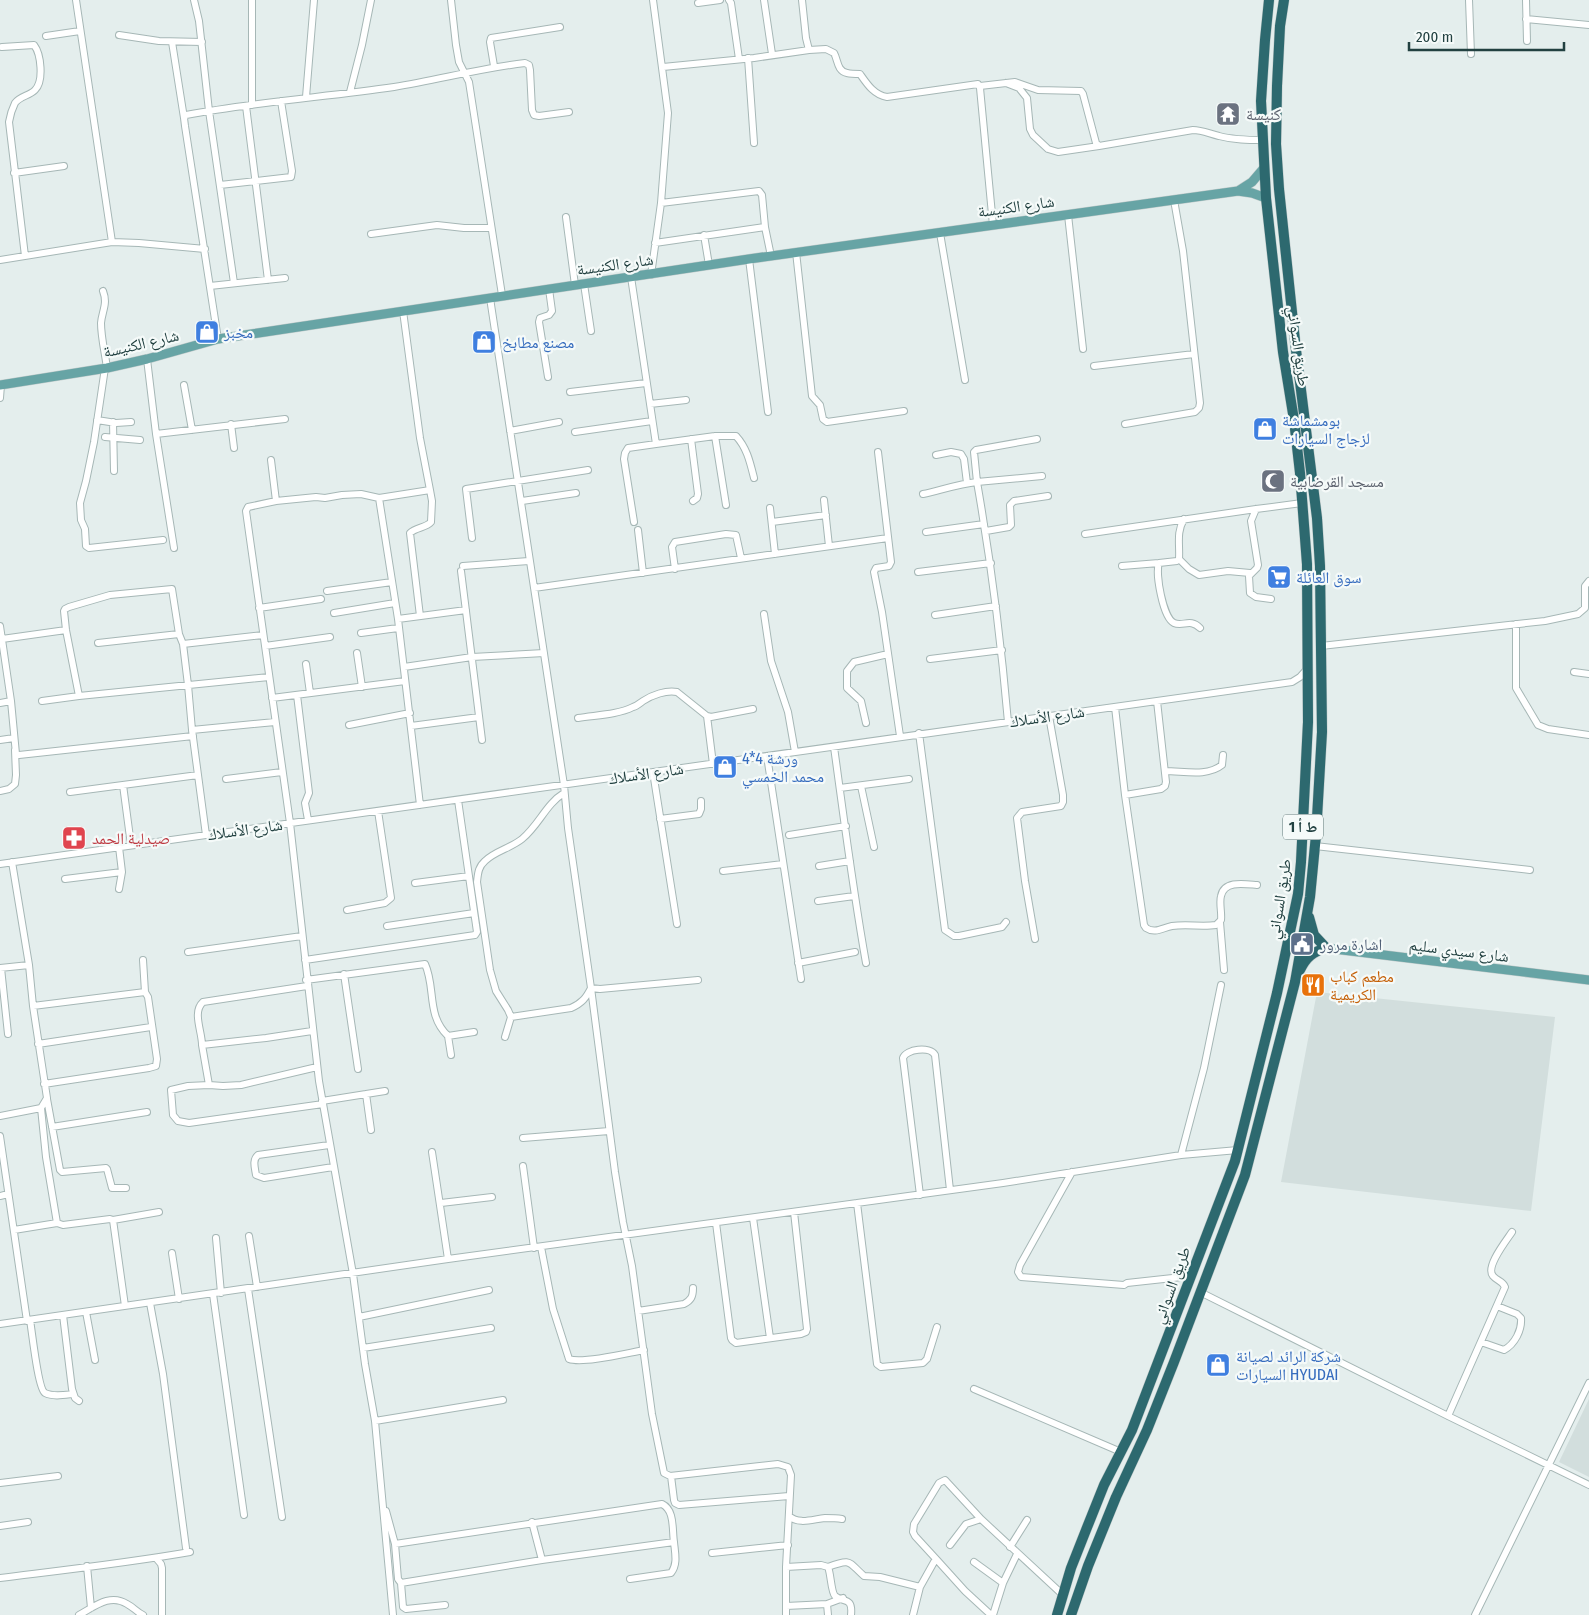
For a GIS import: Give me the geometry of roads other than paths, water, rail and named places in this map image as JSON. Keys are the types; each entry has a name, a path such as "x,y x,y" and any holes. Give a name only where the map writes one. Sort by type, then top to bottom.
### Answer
{"highway":[{"name":"طريق السواني","path":"1057,1615 1083,1538 1104,1485 1141,1407 1226,1186 1238,1150 1277,993 1298,894 1304,809 1308,691 1307,564 1295,429 1283,352 1266,198 1262,72 1269,0"},
{"name":"طريق السواني","path":"1071,1615 1088,1566 1116,1497 1154,1413 1249,1163 1294,982 1308,914 1315,846 1322,732 1321,646 1317,518 1296,350 1276,144 1276,86 1280,26 1284,0"},
{"path":"1308,914 1313,934 1326,948"},
{"path":"1294,982 1306,959 1313,952 1326,948"},
{"path":"1226,1186 1231,1192 1238,1192"},
{"path":"1215,1211 1222,1211 1226,1215 1227,1220"}],"main road":[{"path":"1238,191 1252,182 1264,168"},
{"name":"شارع الكنيسة","path":"1,385 106,368 147,359 218,339 403,312 502,295 1238,191 1266,198"},
{"name":"شارع سيدي سليم","path":"1326,948 1589,980"}],"street":[{"path":"76,0 112,242"},
{"path":"194,0 202,42 209,111 234,283"},
{"path":"252,0 249,105 255,181 268,280"},
{"path":"306,97 314,0"},
{"path":"350,92 371,0"},
{"path":"451,0 456,44 460,62 469,82 502,295"},
{"path":"651,275 661,203 668,113 653,0"},
{"path":"698,3 720,0"},
{"path":"729,0 739,59"},
{"path":"764,0 772,54"},
{"path":"802,0 809,50"},
{"path":"1469,0 1471,54"},
{"path":"1526,0 1526,41"},
{"path":"1526,19 1589,25"},
{"path":"494,66 491,38 560,27"},
{"path":"46,36 80,32"},
{"path":"119,35 172,42 202,42"},
{"path":"172,42 218,339"},
{"path":"2,47 34,45 38,53 41,71 38,85 34,91 19,98 14,104 8,122 25,256"},
{"path":"663,67 826,49 832,51 836,56 842,71 860,74 865,83 882,96 887,97 930,92 976,83 980,86 1015,82 1038,90 1081,91 1096,144 1099,146"},
{"path":"748,58 754,143"},
{"path":"184,118 186,115 209,111 443,78 494,66 525,63 529,65 530,70 532,110 534,115 569,112"},
{"path":"1004,83 1019,88 1023,92 1027,98 1030,129 1048,149 1058,152 1193,130 1199,130 1220,137 1263,140"},
{"path":"980,86 992,225"},
{"path":"220,185 288,178 292,174 281,101"},
{"path":"14,173 64,166"},
{"path":"661,203 758,191 762,195 765,227 771,256"},
{"path":"1125,424 1195,412 1199,408 1200,403 1183,251 1174,200"},
{"path":"1068,215 1083,349"},
{"path":"566,217 591,332"},
{"path":"371,234 437,225 491,228"},
{"path":"656,243 765,227"},
{"path":"940,233 964,380"},
{"path":"704,235 708,265"},
{"path":"0,260 112,242 205,249"},
{"path":"796,252 812,396 820,405 823,419 827,422 904,411"},
{"path":"748,259 768,412"},
{"path":"210,286 285,278"},
{"path":"631,278 656,444"},
{"path":"548,289 552,312 540,318 539,322 548,377"},
{"path":"103,291 105,306 101,328 106,368 86,481 80,504 86,546 89,548 163,540"},
{"path":"490,298 564,785 609,1131 631,1260 651,1408 662,1467 664,1473 672,1476 784,1464 788,1467 791,1475 786,1567 786,1615"},
{"path":"403,312 420,438 432,501 431,522 410,533 420,616"},
{"path":"1094,366 1194,354"},
{"path":"147,359 156,434 174,548"},
{"path":"570,392 646,383"},
{"path":"0,398 1,385"},
{"path":"184,385 192,430"},
{"path":"650,404 686,400"},
{"path":"156,434 285,419"},
{"path":"97,420 130,422"},
{"path":"575,432 652,421"},
{"path":"113,422 114,471"},
{"path":"510,431 560,422"},
{"path":"231,424 234,448"},
{"path":"105,436 140,440"},
{"path":"634,522 625,453 628,448 715,436 736,436 749,457 754,478"},
{"path":"715,436 726,505"},
{"path":"1008,722 1002,650 974,452 976,450 1037,439"},
{"path":"691,440 698,494 697,498 693,501"},
{"path":"878,452 891,562 888,566 876,568 874,572 882,612 900,736"},
{"path":"936,455 952,452 960,454 964,458 967,483"},
{"path":"271,460 276,501"},
{"path":"472,538 466,489 588,470"},
{"path":"923,494 967,483 1042,476"},
{"path":"394,1615 375,1421 353,1274 329,1145 317,1067 290,823 246,511 248,507 276,501 361,494 379,498 430,490"},
{"path":"522,501 576,493"},
{"path":"926,532 1009,527 1011,525 1010,505 1014,501 1048,496"},
{"path":"379,498 398,619 420,805"},
{"path":"824,500 829,546"},
{"path":"1084,534 1302,503"},
{"path":"770,508 775,554"},
{"path":"1184,519 1178,534 1179,559 1189,569 1199,575 1228,571 1250,573 1258,565 1251,521 1256,509"},
{"path":"772,522 826,515"},
{"path":"638,530 644,573"},
{"path":"675,569 672,547 675,542 726,534 736,535 741,558"},
{"path":"534,588 888,538"},
{"path":"1122,566 1177,561 1179,559"},
{"path":"482,740 462,569 529,561"},
{"path":"1159,562 1157,569 1164,607 1168,616 1176,624 1193,623 1200,628"},
{"path":"918,572 991,563"},
{"path":"1250,573 1250,593 1256,597 1270,598"},
{"path":"1321,646 1546,621 1578,614 1585,608 1585,586 1589,581"},
{"path":"327,591 392,582"},
{"path":"79,696 66,630 65,608 110,595 172,589 174,592 179,634 183,644 192,733 206,835"},
{"path":"259,608 321,600"},
{"path":"334,613 395,603"},
{"path":"935,615 996,606"},
{"path":"398,619 466,610"},
{"path":"764,614 771,661 788,712 795,752"},
{"path":"1516,624 1516,688 1538,725 1548,729 1589,735"},
{"path":"0,626 11,700 16,775 15,784 9,789 0,791"},
{"path":"361,633 398,628"},
{"path":"2,639 66,630"},
{"path":"98,643 179,634"},
{"path":"183,644 263,635"},
{"path":"264,646 330,637"},
{"path":"930,658 1002,650"},
{"path":"357,653 362,687"},
{"path":"404,667 472,657 544,653"},
{"path":"866,723 861,701 847,688 847,671 854,662 888,654"},
{"path":"306,664 310,693"},
{"path":"1292,682 1300,678 1308,668"},
{"path":"1574,672 1589,674"},
{"path":"42,701 269,677"},
{"path":"272,698 405,680"},
{"path":"1292,682 1308,691"},
{"name":"شارع الأسلاك","path":"0,864 834,747 919,733 1292,682"},
{"path":"578,718 618,712 634,707 652,696 673,691 711,717 753,709"},
{"path":"297,695 310,793 305,803 308,820"},
{"path":"0,703 11,700"},
{"path":"1125,795 1162,789 1166,782 1157,701"},
{"path":"1115,707 1125,795 1144,925 1146,928 1156,932 1172,926 1213,926 1220,922"},
{"path":"349,725 410,713"},
{"path":"411,726 479,716"},
{"path":"707,716 713,764"},
{"path":"1035,939 1017,818 1022,812 1061,806 1063,802 1064,795 1049,716"},
{"path":"15,750 16,754 19,755 275,722"},
{"path":"919,733 945,930 954,936 959,936 1002,927 1006,922"},
{"path":"0,740 14,738"},
{"path":"834,747 854,896 866,963"},
{"path":"1165,771 1207,772 1216,770 1222,765 1222,755"},
{"path":"767,756 801,979"},
{"path":"226,779 282,772"},
{"path":"653,772 677,924"},
{"path":"70,792 198,775"},
{"path":"840,788 908,778"},
{"path":"123,786 131,845"},
{"path":"862,786 874,847"},
{"path":"505,1037 511,1017 496,991 490,970 478,873 484,862 493,854 521,840 534,827 551,804 564,793"},
{"path":"305,960 475,935 477,932 458,800"},
{"path":"660,820 699,814 701,801"},
{"path":"347,910 385,903 391,898 378,811"},
{"path":"789,835 846,826"},
{"path":"1315,846 1530,870"},
{"path":"118,889 122,872 119,847"},
{"path":"819,866 850,861"},
{"path":"12,862 29,965 44,1084 60,1170 62,1172 106,1168 112,1188 126,1188"},
{"path":"722,871 783,864"},
{"path":"65,879 122,872"},
{"path":"415,883 469,876"},
{"path":"1224,970 1220,922 1222,918 1221,896 1224,889 1234,884 1256,885"},
{"path":"818,901 854,896"},
{"path":"387,926 474,913"},
{"path":"188,952 302,936"},
{"path":"798,963 855,952"},
{"path":"44,1084 156,1066 157,1059 148,997 145,992 143,960"},
{"path":"208,1085 197,1016 199,1006 203,1002 307,983 344,974 425,964 438,1023 448,1036 451,1055"},
{"path":"8,1034 0,968 29,965"},
{"path":"344,974 358,1069"},
{"path":"591,988 600,989 698,980"},
{"path":"1181,1154 1204,1068 1221,985"},
{"path":"511,1017 571,1008 585,1000 591,988"},
{"path":"33,1006 145,992"},
{"path":"38,1044 152,1027"},
{"path":"202,1045 312,1031"},
{"path":"448,1036 474,1032"},
{"path":"920,1194 903,1058 907,1052 918,1050 930,1049 934,1055 950,1190"},
{"path":"317,1067 241,1085 179,1087 171,1090 173,1115 178,1121 189,1123 323,1103 385,1091"},
{"path":"366,1094 371,1130"},
{"path":"47,1098 41,1108 46,1157 57,1223"},
{"path":"0,1116 41,1108"},
{"path":"52,1127 148,1112"},
{"path":"523,1138 609,1131"},
{"path":"0,1136 38,1377 42,1390 46,1394 53,1396 73,1394"},
{"path":"329,1145 258,1154 254,1158 256,1175 264,1178 333,1167"},
{"path":"0,1324 950,1190 1181,1154 1238,1150"},
{"path":"432,1152 448,1260"},
{"path":"523,1166 537,1247 553,1310 569,1359 597,1358 644,1350"},
{"path":"1072,1172 1020,1265 1018,1272 1021,1277 1124,1285 1127,1283 1191,1276"},
{"path":"0,1196 8,1194"},
{"path":"441,1203 492,1197"},
{"path":"856,1203 877,1364 881,1367 923,1363 927,1358 937,1327"},
{"path":"14,1230 57,1223 113,1220 159,1212"},
{"path":"716,1223 732,1340 736,1343 804,1333 807,1329 794,1212"},
{"path":"753,1218 770,1338"},
{"path":"113,1220 125,1306"},
{"path":"1448,1416 1505,1287 1502,1281 1494,1278 1491,1269 1493,1261 1512,1232"},
{"path":"250,1236 257,1288"},
{"path":"216,1238 221,1293"},
{"path":"172,1253 179,1299"},
{"path":"638,1312 684,1304 690,1301 693,1296 693,1288"},
{"path":"248,1289 282,1517"},
{"path":"359,1317 489,1290"},
{"path":"1200,1292 1589,1485"},
{"path":"212,1294 244,1515"},
{"path":"0,1578 87,1566 122,1564 188,1550 163,1374 150,1303"},
{"path":"1481,1342 1504,1350 1508,1348 1519,1334 1521,1318 1517,1314 1497,1306"},
{"path":"86,1312 95,1360"},
{"path":"63,1315 73,1394 79,1401"},
{"path":"363,1348 491,1328"},
{"path":"1475,1615 1589,1383"},
{"path":"974,1389 1121,1452"},
{"path":"375,1421 504,1400"},
{"path":"0,1483 58,1476"},
{"path":"672,1476 674,1500 679,1505 789,1496"},
{"path":"1017,1554 1003,1583 992,1615 965,1591 915,1536 913,1532 914,1524 939,1483 945,1480 981,1519 1063,1595"},
{"path":"382,1503 390,1521 395,1544 398,1579 401,1583 402,1607 406,1609 445,1605"},
{"path":"395,1544 532,1522 666,1505 670,1511 676,1560 675,1568 672,1573 630,1579"},
{"path":"789,1516 797,1521 825,1518 842,1519"},
{"path":"950,1545 966,1524 981,1519"},
{"path":"1010,1547 1027,1520"},
{"path":"0,1526 28,1522"},
{"path":"532,1522 542,1560"},
{"path":"401,1583 542,1560 674,1542"},
{"path":"712,1553 788,1545"},
{"path":"156,1558 162,1568 162,1615"},
{"path":"913,1615 920,1587 937,1560"},
{"path":"786,1567 821,1565 828,1567 848,1562 854,1565 864,1576 880,1577 920,1587"},
{"path":"974,1562 1003,1583"},
{"path":"87,1566 91,1608"},
{"path":"828,1567 833,1593 850,1604 852,1609 851,1615"},
{"path":"786,1606 827,1604 843,1598"},
{"path":"79,1615 101,1602 117,1600 127,1604 143,1615"},
{"path":"827,1604 828,1615"}],"place":[{"name":"كنيسة","path":"1228,114"},
{"name":"مخبز","path":"207,332"},
{"name":"مصنع مطابخ","path":"484,342"},
{"name":"بومشماشة لزجاج السيارات","path":"1265,429"},
{"name":"مسجد القرضابية","path":"1273,481"},
{"name":"سوق العائلة","path":"1279,577"},
{"name":"4*4 ورشة محمد الخمسي","path":"725,767"},
{"name":"صيدلية الحمد","path":"74,838"},
{"name":"اشارة مرور","path":"1302,944"},
{"name":"مطعم كباب الكريمية","path":"1313,985"},
{"name":"شركة الرائد لصيانة السيارات HYUDAI","path":"1218,1365"}]}
